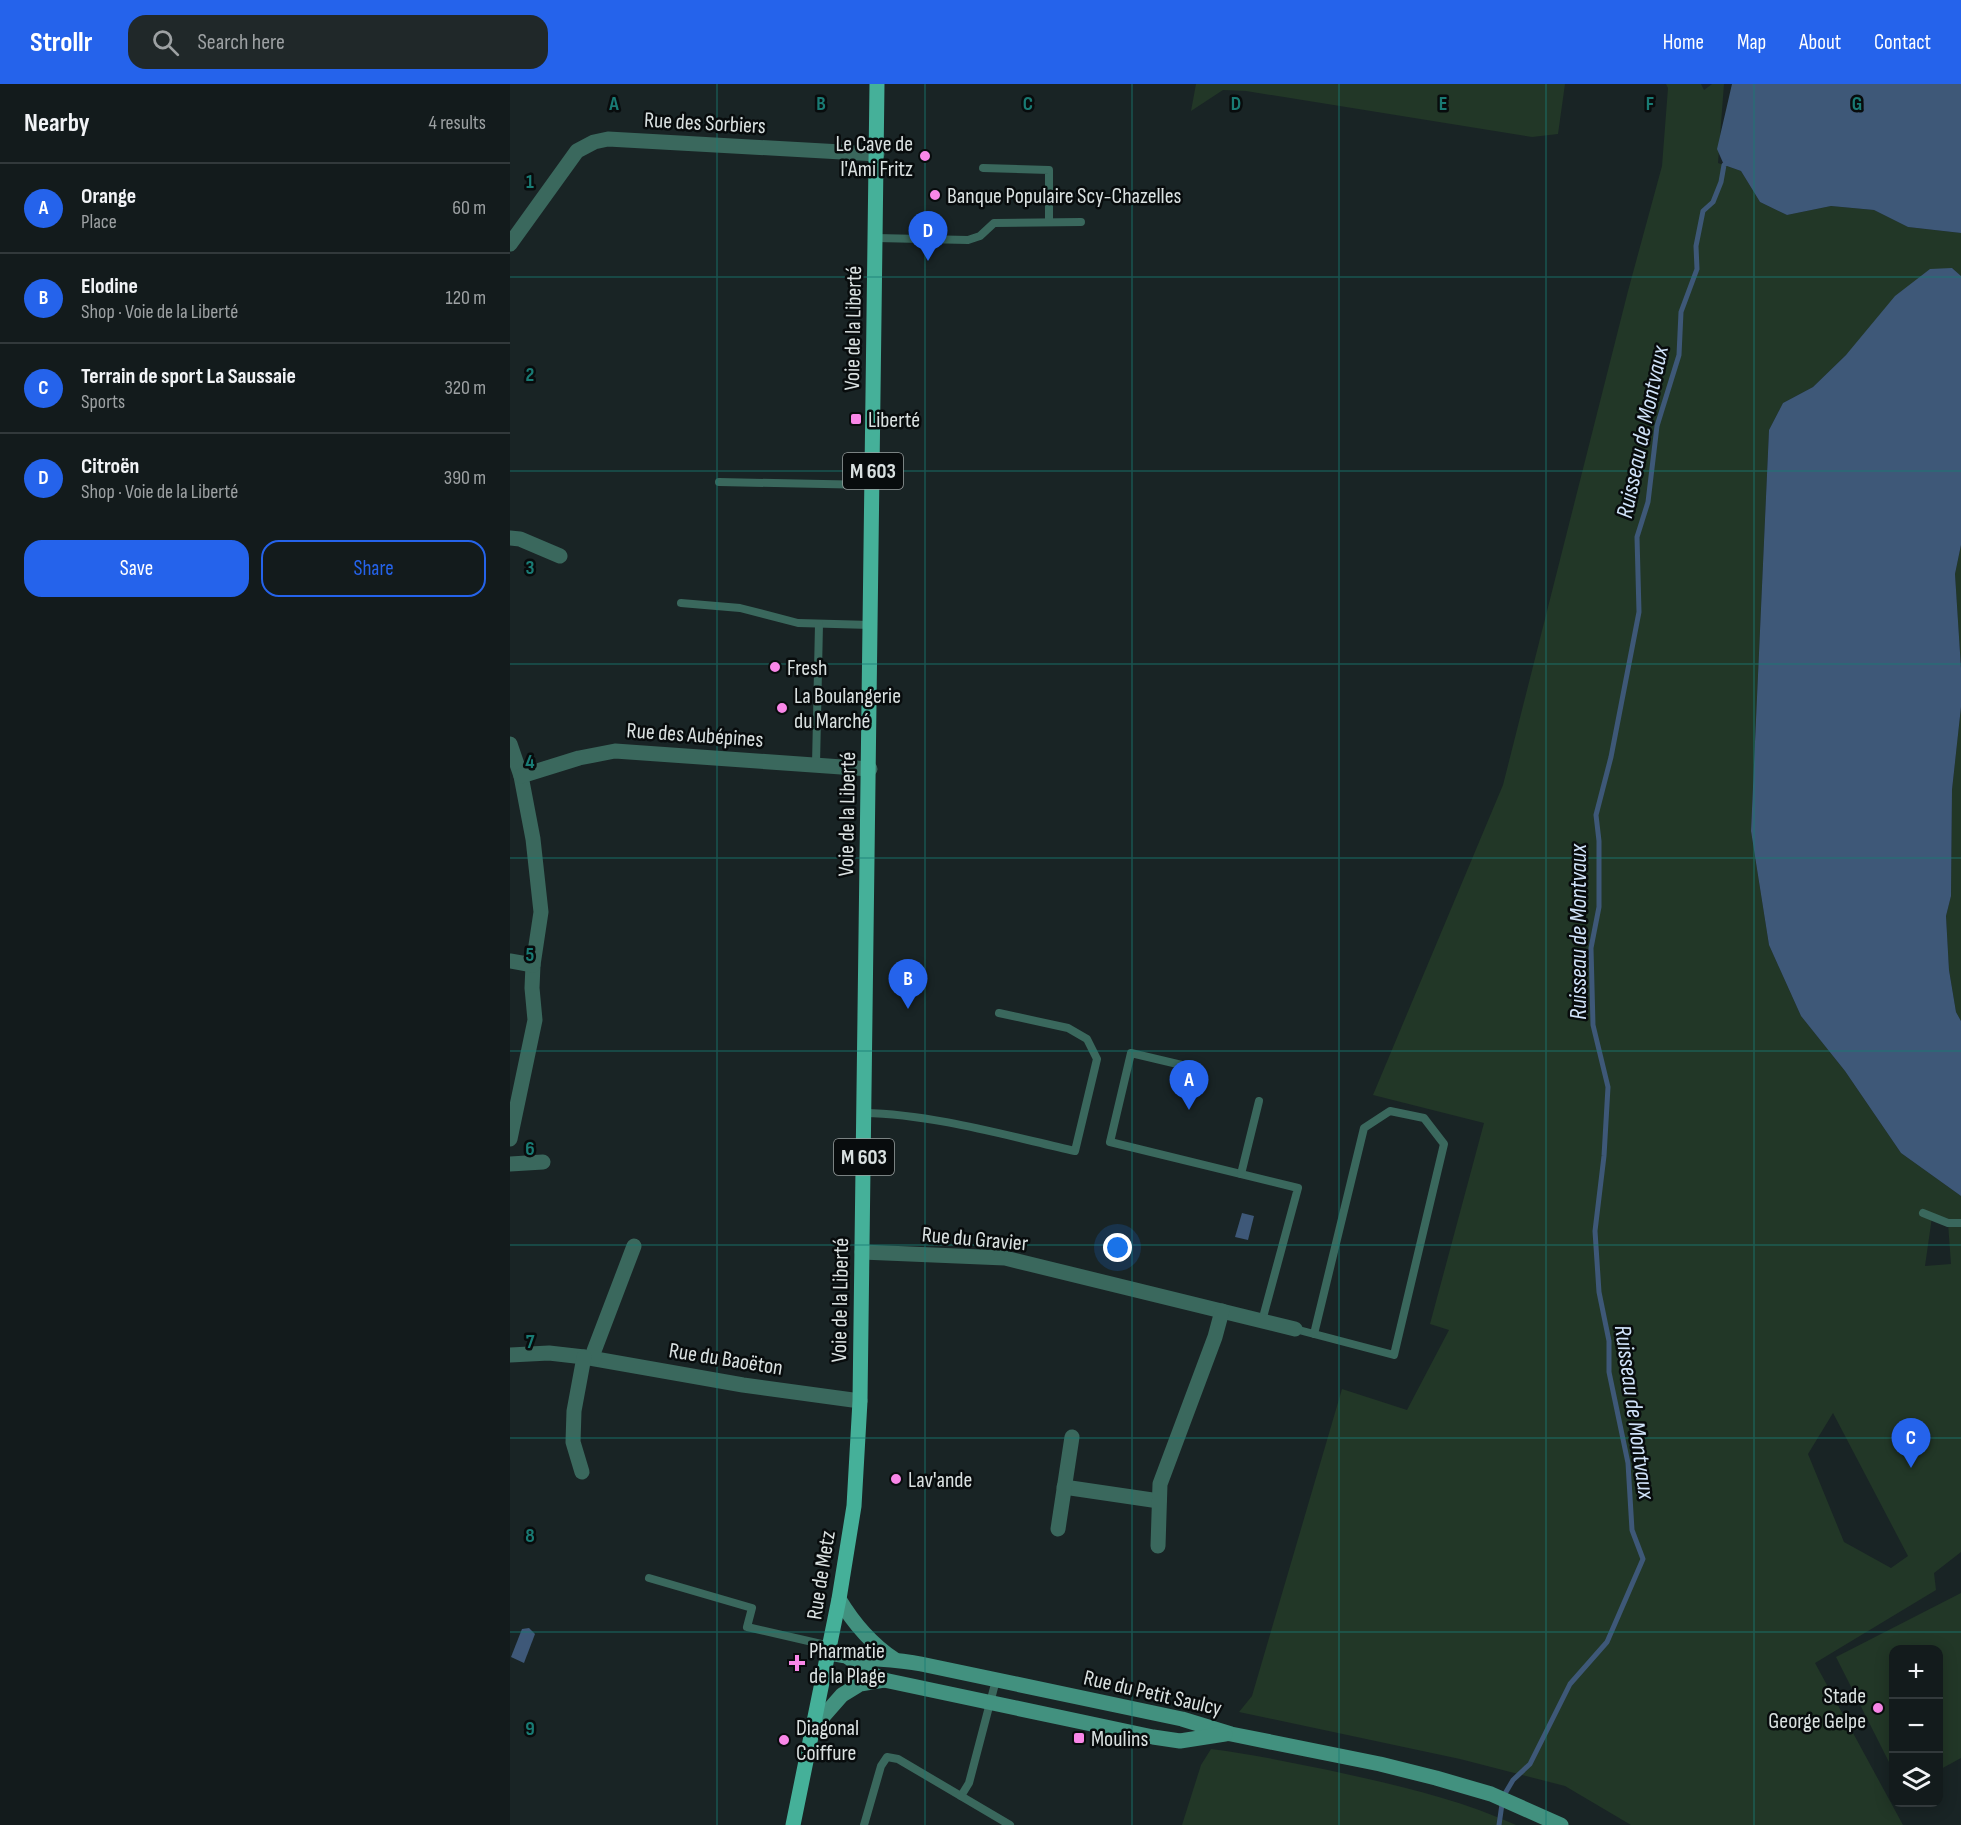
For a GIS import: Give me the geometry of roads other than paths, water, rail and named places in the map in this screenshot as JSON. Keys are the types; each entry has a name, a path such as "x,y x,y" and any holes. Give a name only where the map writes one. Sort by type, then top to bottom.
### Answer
{"main road":[{"name":"Voie de la Liberté","path":"860,1401 870,769 877,84"},
{"name":"Rue de Metz","path":"793,1825 830,1649 854,1506 860,1401"},
{"name":"Rue du Petit Saulcy","path":"839,1599 867,1638 894,1659"},
{"name":"Rue du Petit Saulcy","path":"830,1649 848,1657 865,1670 884,1680 990,1703 1180,1741 1231,1734"},
{"name":"Rue du Petit Saulcy","path":"848,1657 894,1659 1182,1719 1231,1734"},
{"name":"Rue du Petit Saulcy","path":"813,1728 842,1695 860,1684 884,1680"},
{"path":"1231,1734 1380,1764 1436,1778 1491,1794 1519,1805 1554,1824"}],"street":[{"name":"Rue des Sorbiers","path":"510,244 577,151 594,142 608,139 877,154"},
{"path":"510,538 520,539 560,556"},
{"path":"510,744 521,776 533,839 542,912 533,965 532,988 535,1020 510,1138"},
{"name":"Rue des Aubépines","path":"521,776 579,758 615,751 870,769"},
{"path":"510,961 533,965"},
{"path":"510,1164 543,1162"},
{"path":"582,1472 573,1442 574,1411 589,1358 594,1351 634,1246"},
{"name":"Rue du Gravier","path":"862,1252 1005,1258 1295,1329"},
{"path":"1158,1546 1160,1484 1215,1337 1222,1311"},
{"name":"Rue du Baoëton","path":"510,1355 549,1353 589,1358 743,1385 860,1401"},
{"path":"1058,1530 1072,1437"},
{"path":"1064,1487 1159,1501"}],"lane":[{"path":"983,168 1049,170 1049,222"},
{"path":"876,238 968,240 980,236 994,223 1081,222"},
{"path":"718,482 873,485"},
{"path":"681,603 740,608 798,623 871,625"},
{"path":"816,765 819,624"},
{"path":"864,1113 891,1113 932,1120 1075,1150 1097,1059 1087,1039 1068,1028 999,1013"},
{"path":"1186,1066 1131,1053 1110,1142 1298,1188 1262,1320"},
{"path":"1241,1174 1259,1101"},
{"path":"1295,1329 1314,1334 1394,1355 1444,1144 1424,1118 1390,1111 1364,1128 1314,1334"},
{"path":"1923,1213 1948,1223 1961,1223"},
{"path":"649,1578 752,1608 747,1627 830,1649"},
{"path":"962,1796 969,1783 996,1680"},
{"path":"864,1825 881,1766 887,1757 898,1759 1010,1825"}],"water":[{"path":"1732,84 1961,84 1961,233 1908,227 1874,210 1831,206 1787,215 1760,202 1741,171 1724,165 1717,149"},
{"path":"1952,268 1961,276 1961,545 1955,574 1961,707 1952,790 1951,896 1946,916 1949,970 1956,1012 1961,1021 1961,1196 1901,1153 1845,1071 1801,1016 1769,945 1751,831 1769,430 1783,403 1813,387 1846,355 1895,296 1930,269"},
{"path":"1242,1213 1254,1216 1248,1240 1235,1237"},
{"path":"529,1628 535,1634 524,1663 511,1657 522,1629"}],"waterway":[{"name":"Ruisseau de Montvaux","path":"1499,1825 1503,1797 1513,1780 1530,1764 1570,1684 1607,1642 1643,1559 1632,1530 1628,1463 1609,1372 1609,1341 1599,1292 1595,1231 1604,1156 1608,1087 1593,1025 1591,948 1599,907 1599,841 1596,815 1611,757 1639,612 1637,537 1648,502 1657,426 1679,355 1681,312 1697,269 1696,246 1703,211 1713,202 1721,182 1724,165 1728,162"}],"place":[{"name":"Le Cave de l'Ami Fritz","path":"925,156"},
{"name":"Banque Populaire Scy-Chazelles","path":"935,195"},
{"name":"Citroën","path":"928,261"},
{"name":"Liberté","path":"856,419"},
{"name":"Fresh","path":"775,667"},
{"name":"La Boulangerie du Marché","path":"782,708"},
{"name":"Elodine","path":"908,1009"},
{"name":"Orange","path":"1189,1110"},
{"name":"Terrain de sport La Saussaie","path":"1911,1468"},
{"name":"Lav'ande","path":"896,1479"},
{"name":"Pharmatie de la Plage","path":"797,1663"},
{"name":"Stade George Gelpe","path":"1878,1708"},
{"name":"Moulins","path":"1079,1738"},
{"name":"Diagonal Coiffure","path":"784,1740"}]}
